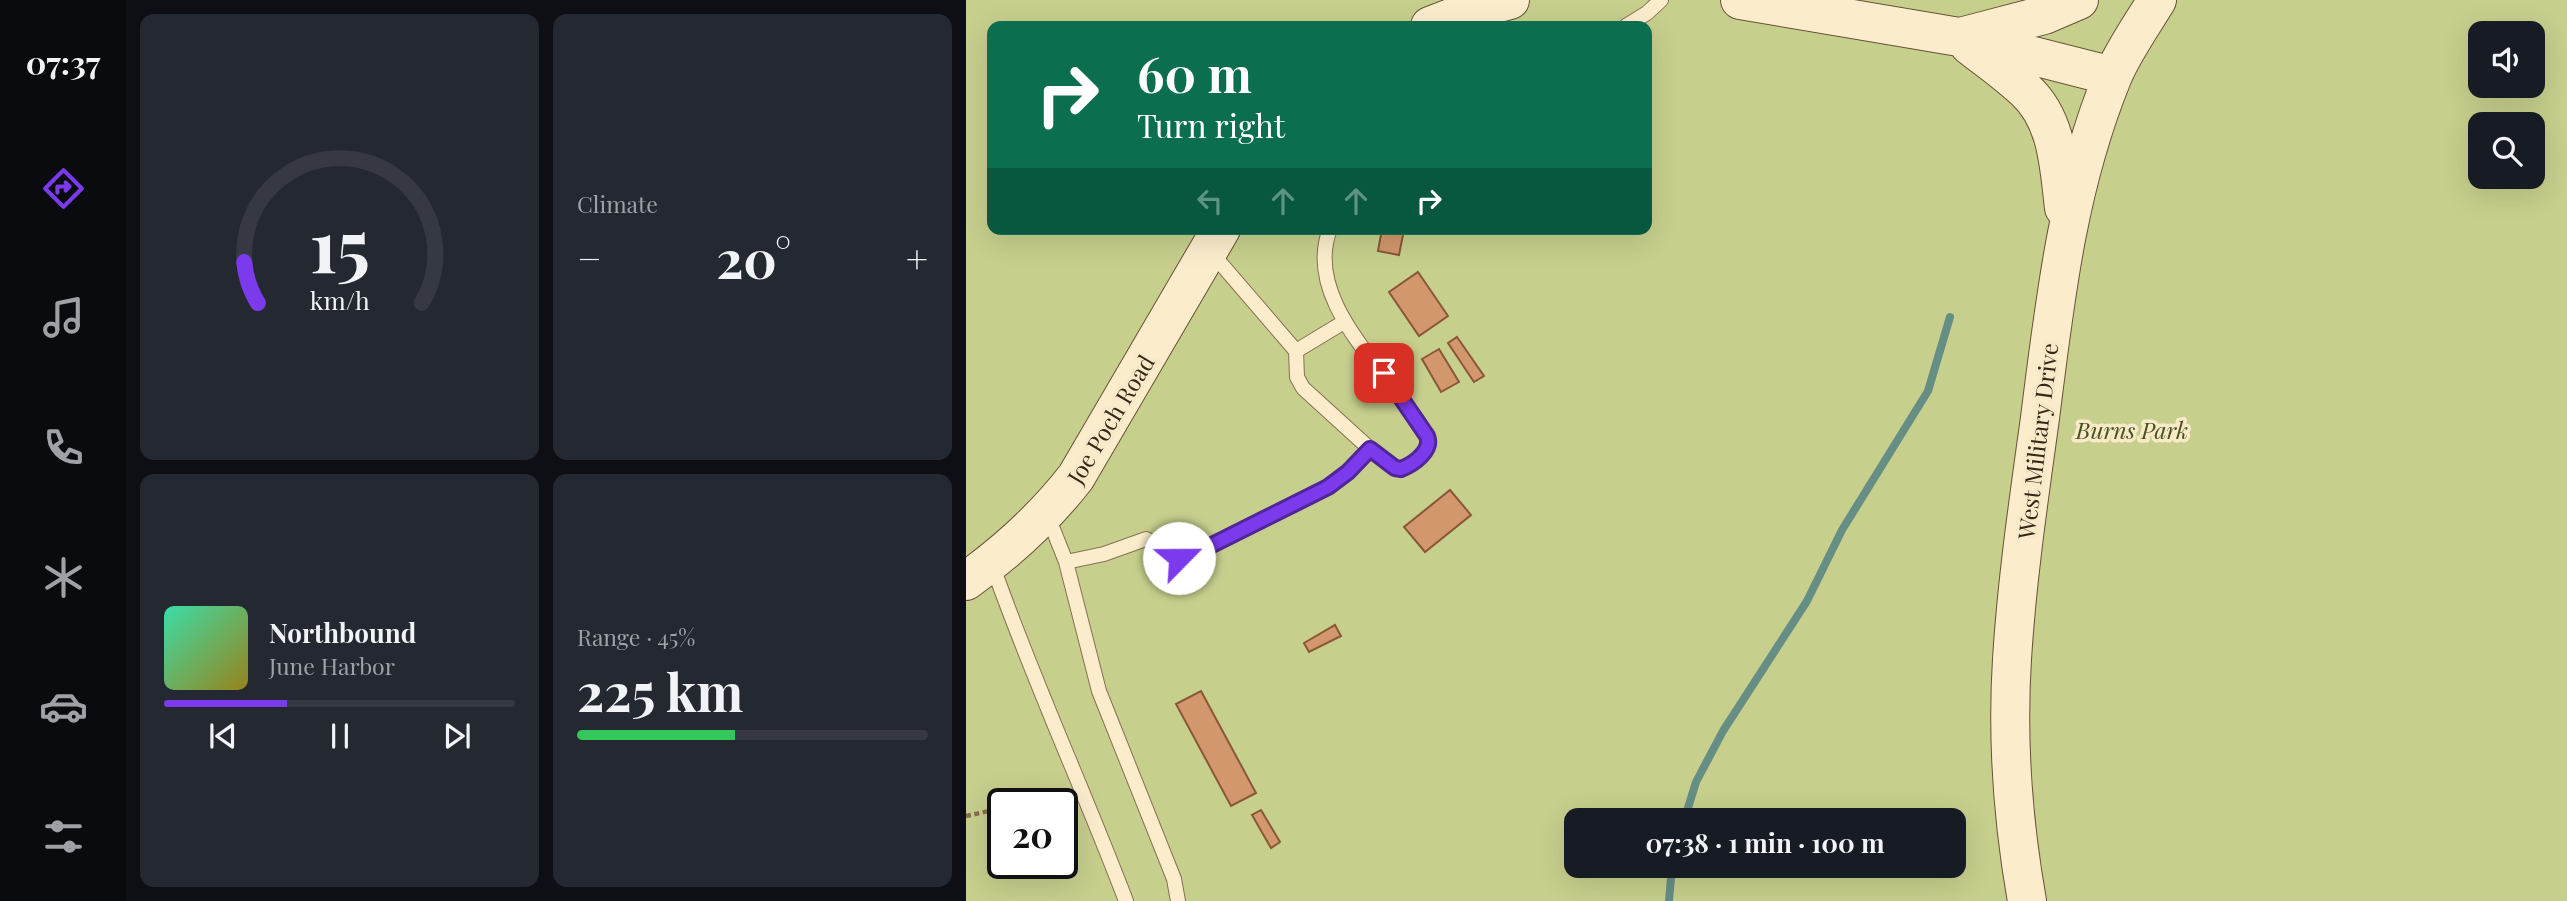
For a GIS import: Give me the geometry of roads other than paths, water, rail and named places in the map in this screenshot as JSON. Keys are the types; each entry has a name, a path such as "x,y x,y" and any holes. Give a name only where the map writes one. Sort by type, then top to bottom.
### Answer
{"street":[{"path":"1443,21 1510,0"},
{"path":"1740,0 1795,4 1959,37 2112,76"},
{"path":"1959,37 2044,15 2079,0"},
{"name":"West Military Drive","path":"2027,901 2016,816 2011,731 2012,660 2026,524 2066,227 2077,182 2112,76 2157,0"},
{"path":"1959,37 2026,90 2039,105 2051,128 2057,152 2066,227"},
{"name":"Joe Poch Road","path":"979,572 1047,513 1076,477 1215,240"}],"lane":[{"path":"1634,21 1661,0"},
{"path":"1215,240 1296,351 1297,377 1303,388 1370,449 1395,468 1401,469 1420,457 1428,448 1429,442 1384,373 1344,322 1333,300 1322,258 1328,235"},
{"path":"1296,351 1344,322"},
{"path":"1066,562 1104,555 1146,539 1152,541 1165,557 1179,558 1194,554 1328,487 1348,472 1370,449"},
{"path":"1047,513 1066,562 1098,691 1174,879 1178,901"},
{"path":"979,572 1009,611 1084,791 1126,901"}],"waterway":[{"path":"1688,808 1696,782 1723,731 1807,601 1842,530 1928,391 1950,317"},
{"path":"1669,901 1671,878"}],"park label":[{"name":"Burns Park","path":"2132,429"}]}
